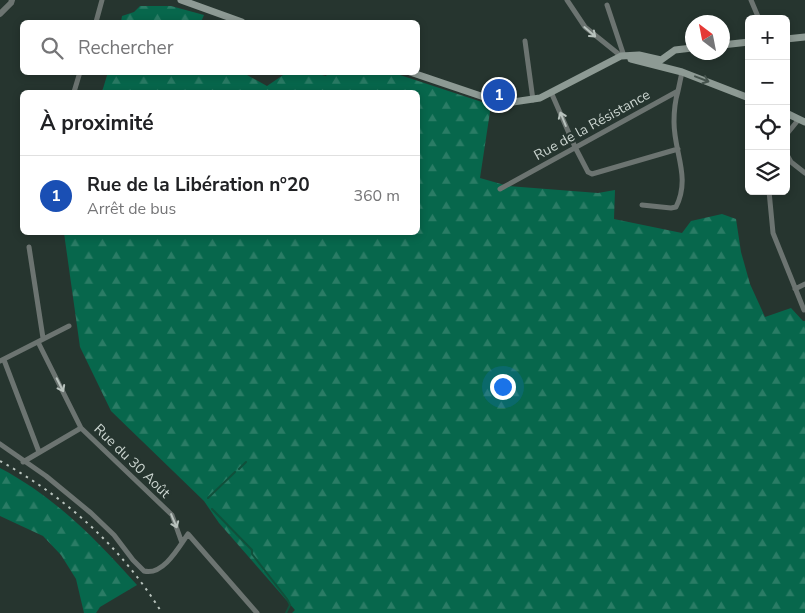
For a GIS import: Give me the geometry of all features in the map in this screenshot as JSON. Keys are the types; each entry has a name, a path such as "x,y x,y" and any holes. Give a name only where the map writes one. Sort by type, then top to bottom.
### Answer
{"main road":[{"path":"181,0 236,20"},
{"path":"790,39 805,37"},
{"path":"730,44 745,42"},
{"path":"419,75 493,100 513,102 533,100 623,56 639,55 659,60 666,58 675,50 685,49"},
{"path":"623,56 670,68 745,96"},
{"path":"790,115 802,120"}],"street":[{"path":"0,14 12,0"},
{"path":"97,20 102,0"},
{"path":"567,0 585,27 623,56"},
{"path":"751,0 757,15"},
{"path":"607,5 623,56"},
{"path":"525,41 533,100"},
{"path":"666,58 670,68"},
{"path":"642,205 667,208 676,207 681,197 682,174 674,123 682,72"},
{"path":"75,90 79,75"},
{"name":"Rue de la Résistance","path":"500,189 678,91"},
{"path":"551,92 575,147 588,172 592,174 678,149"},
{"path":"790,131 802,120"},
{"path":"790,160 805,173"},
{"path":"769,195 773,234 804,310"},
{"path":"29,247 43,338"},
{"path":"795,289 805,284"},
{"path":"39,452 2,361 69,326"},
{"name":"Rue du 30 Août","path":"38,342 82,428 172,515 182,543"},
{"path":"23,462 82,428"},
{"path":"0,444 23,462 46,476 92,513 139,566 148,572 162,565 188,534 257,613"}],"green space":[{"path":"140,6 171,6 204,15 202,20 121,20 122,16 134,12"},
{"path":"107,75 247,75 267,86 283,75 400,75 491,105 480,178 508,186 598,193 615,190 614,219 682,233 691,221 722,214 736,219 741,252 750,284 765,317 791,308 805,321 805,613 292,613 295,610 219,523 204,501 111,411 80,347 64,235 420,235 420,90 103,90"},
{"path":"0,468 39,492 74,520 137,585 100,607 96,613 84,613 76,579 61,555 43,536 0,516"}],"waterway":[{"path":"239,469 246,462"},
{"path":"208,498 235,472"},
{"path":"212,509 252,550 252,554 287,599 290,605 286,613"}],"railway":[{"path":"0,461 48,491 91,526 129,567 162,613"}],"place":[{"name":"Rue de la Libération n°20","path":"499,95"}]}
